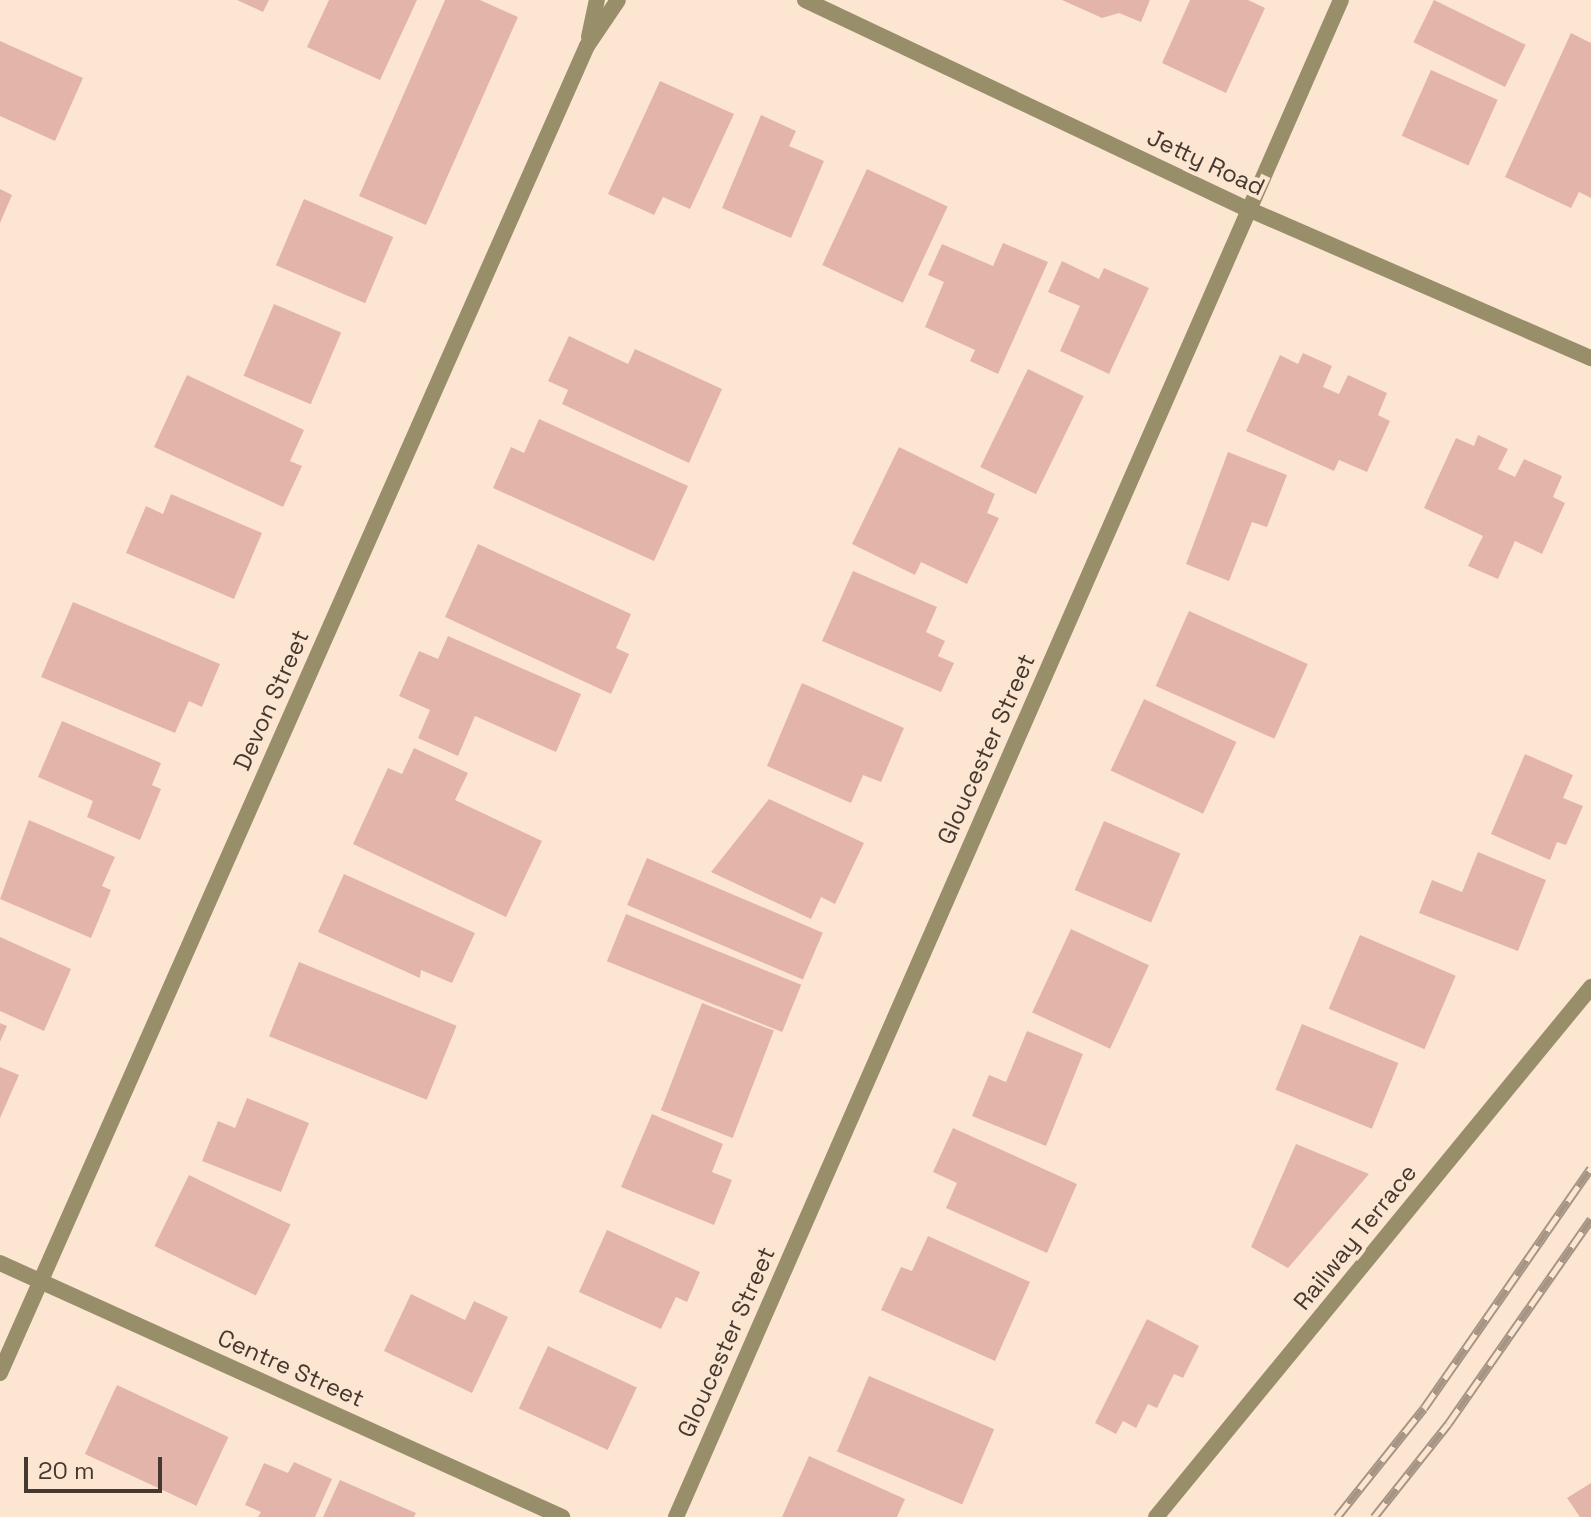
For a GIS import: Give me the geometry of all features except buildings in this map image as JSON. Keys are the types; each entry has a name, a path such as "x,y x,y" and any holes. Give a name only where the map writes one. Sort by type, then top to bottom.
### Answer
{"street":[{"name":"Devon Street","path":"587,46 597,0"},
{"name":"Devon Street","path":"0,1373 587,46 618,0"},
{"name":"Jetty Road","path":"805,0 1248,209 1591,358"},
{"name":"Gloucester Street","path":"676,1517 1341,0"},
{"name":"Railway Terrace","path":"1156,1517 1591,987"},
{"name":"Centre Street","path":"0,1263 562,1517"}],"railway":[{"path":"1337,1517 1424,1408 1591,1168"},
{"path":"1374,1517 1448,1424 1591,1219"}]}
